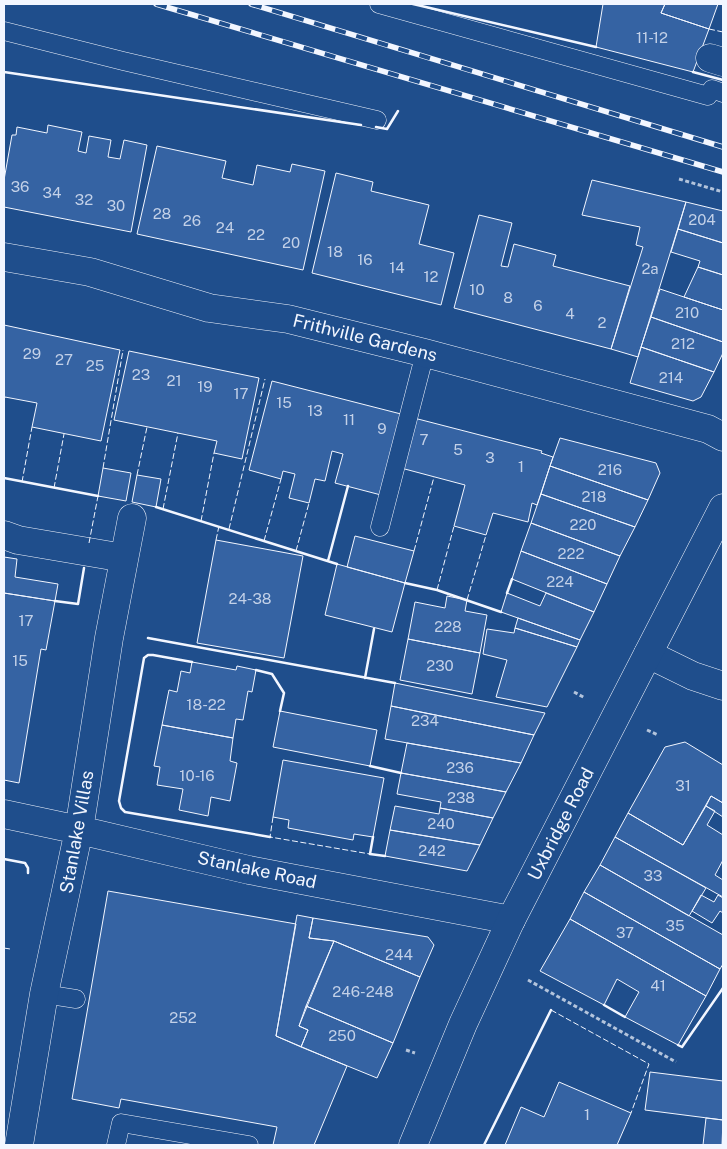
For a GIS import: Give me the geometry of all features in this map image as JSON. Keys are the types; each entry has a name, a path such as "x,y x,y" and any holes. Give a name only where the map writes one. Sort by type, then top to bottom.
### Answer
{"street":[{"name":"Frithville Gardens","path":"4,257 90,272 209,308 288,319 425,353 708,429 723,437"},
{"name":"Uxbridge Road","path":"412,1145 463,1024 511,920 723,508"},
{"name":"Stanlake Villas","path":"19,1145 44,994 79,830 109,638 132,518"},
{"path":"4,535 18,540 124,558"},
{"path":"648,654 693,676 723,686"},
{"name":"Stanlake Road","path":"4,814 249,870 511,920"}],"lane":[{"path":"380,4 708,96 712,89 723,93"},
{"path":"4,31 377,120"},
{"path":"380,527 425,353"},
{"path":"44,994 76,1000"},
{"path":"116,1145 121,1123 249,1145"}],"path":[{"path":"680,180 723,192"},
{"path":"574,692 585,698"},
{"path":"647,730 658,735"},
{"path":"528,980 676,1062"}],"building":[{"path":"603,4 665,4 661,13 709,29 693,72 596,47"},
{"path":"665,4 718,4 709,29 661,13"},
{"path":"48,125 82,132 78,151 86,153 89,136 111,140 108,157 120,159 124,140 147,145 131,232 4,207 4,180 12,135 16,135 17,127 47,133"},
{"path":"157,146 226,161 222,178 253,185 257,165 290,172 292,164 325,171 303,270 137,234"},
{"path":"336,173 373,182 371,191 429,205 419,244 454,253 441,305 312,273"},
{"path":"592,180 686,202 638,357 611,349 643,247 636,245 640,227 582,215"},
{"path":"686,202 723,211 723,243 678,229"},
{"path":"479,215 512,223 501,266 508,267 514,244 556,255 553,266 630,286 611,349 454,308"},
{"path":"678,229 723,243 723,275 698,267 700,261 671,252"},
{"path":"698,267 723,275 723,310 684,297"},
{"path":"660,289 723,310 723,342 651,317"},
{"path":"651,317 723,342 723,353 714,372 641,347"},
{"path":"4,325 120,350 101,441 32,427 37,403 5,397 4,400"},
{"path":"641,347 714,372 701,397 693,401 630,383"},
{"path":"129,351 259,378 242,459 214,453 217,441 114,420"},
{"path":"272,381 401,414 381,495 335,483 343,454 332,451 325,481 315,479 309,503 289,498 295,474 283,471 281,479 249,470"},
{"path":"414,418 542,451 541,453 553,457 537,505 532,503 528,522 493,513 486,535 454,526 465,485 401,468"},
{"path":"560,438 656,463 660,473 648,500 550,466"},
{"path":"550,466 648,500 635,527 541,494"},
{"path":"103,468 131,473 126,501 98,496"},
{"path":"137,475 161,479 156,507 132,502"},
{"path":"541,494 635,527 620,556 531,523"},
{"path":"531,523 620,556 607,584 521,551"},
{"path":"355,536 414,551 405,583 347,567"},
{"path":"216,540 303,556 284,658 197,643"},
{"path":"521,551 607,584 594,612 512,579"},
{"path":"4,557 17,559 15,577 58,584 55,601 4,593"},
{"path":"337,564 405,583 392,632 325,615"},
{"path":"4,593 55,601 46,650 41,649 19,783 4,780"},
{"path":"507,593 540,606 546,593 594,612 580,640 501,612"},
{"path":"447,596 467,600 465,611 487,615 480,653 408,639 415,602 445,608"},
{"path":"518,618 580,640 577,647 515,628"},
{"path":"515,628 577,647 547,707 496,697 507,660 483,654 487,629 514,633"},
{"path":"408,639 480,653 472,694 400,680"},
{"path":"192,662 236,670 237,666 256,670 252,692 248,691 243,720 236,719 233,738 162,725 169,690 177,692 181,671 190,673"},
{"path":"395,683 545,713 534,735 391,706"},
{"path":"391,706 534,735 521,763 385,739"},
{"path":"280,711 377,730 370,766 273,747"},
{"path":"162,725 233,738 230,761 237,763 230,801 211,797 208,816 179,810 183,789 157,785 160,767 154,766"},
{"path":"685,742 723,765 723,803 711,796 683,845 628,813 665,747"},
{"path":"407,743 521,763 506,792 401,773"},
{"path":"283,760 384,778 373,837 354,834 353,840 288,828 289,820 273,817"},
{"path":"401,773 506,792 493,818 440,808 441,802 397,794"},
{"path":"711,796 723,803 723,817 706,806"},
{"path":"395,806 439,814 440,808 493,818 480,845 390,830"},
{"path":"706,806 715,811 707,825 723,835 723,860 715,875 723,880 723,897 615,837 628,813 683,845"},
{"path":"390,830 480,845 467,871 385,856"},
{"path":"615,837 706,888 689,916 600,865"},
{"path":"600,865 723,935 723,964 720,969 584,892"},
{"path":"108,891 296,924 276,1036 347,1066 314,1145 273,1145 277,1127 121,1099 119,1108 72,1099"},
{"path":"584,892 720,969 706,996 570,919"},
{"path":"701,895 714,902 718,895 723,898 723,913 720,911 712,923 692,911"},
{"path":"297,915 313,918 309,938 334,941 299,1026 308,1030 301,1047 276,1036"},
{"path":"313,918 428,937 434,945 420,977 334,941 309,938"},
{"path":"570,919 706,996 678,1045 625,1017 639,992 617,979 604,1005 540,971"},
{"path":"334,941 420,977 393,1043 306,1006"},
{"path":"306,1006 393,1043 377,1078 301,1047 308,1030 299,1026"},
{"path":"650,1072 723,1081 723,1120 645,1110"},
{"path":"559,1082 631,1113 617,1145 505,1145 521,1107 544,1117"},
{"path":"706,1118 723,1120 722,1145 703,1145"}],"railway":[{"path":"156,4 723,172"},
{"path":"251,4 723,147"}],"fence":[{"path":"709,29 723,32"},
{"path":"103,468 123,350"},
{"path":"229,529 265,379"},
{"path":"22,482 32,427"},
{"path":"137,475 147,427"},
{"path":"163,509 178,433"},
{"path":"54,488 64,434"},
{"path":"201,521 214,453"},
{"path":"414,551 434,477"},
{"path":"264,541 281,479"},
{"path":"89,543 98,496"},
{"path":"296,551 309,503"},
{"path":"216,540 219,526"},
{"path":"437,590 454,526"},
{"path":"467,600 486,535"},
{"path":"273,817 270,837 370,854"},
{"path":"4,948 10,949"},
{"path":"551,1010 649,1064 631,1113"}],"wall":[{"path":"413,4 596,47"},
{"path":"4,72 361,125"},
{"path":"693,72 723,80"},
{"path":"376,127 387,129 398,111"},
{"path":"4,478 98,496"},
{"path":"328,561 348,486"},
{"path":"156,507 337,564"},
{"path":"55,601 78,604 84,568"},
{"path":"507,593 512,579"},
{"path":"405,583 437,590 501,612"},
{"path":"365,678 374,629"},
{"path":"148,638 395,683"},
{"path":"192,662 153,655 148,655 144,658 119,801 121,808 125,812 270,837"},
{"path":"256,670 272,674 284,693 280,711"},
{"path":"370,766 401,773"},
{"path":"373,837 370,854 385,856"},
{"path":"4,859 25,863 28,873"},
{"path":"678,1045 682,1047 723,988"},
{"path":"604,1005 625,1017"},
{"path":"484,1145 551,1010"}]}
